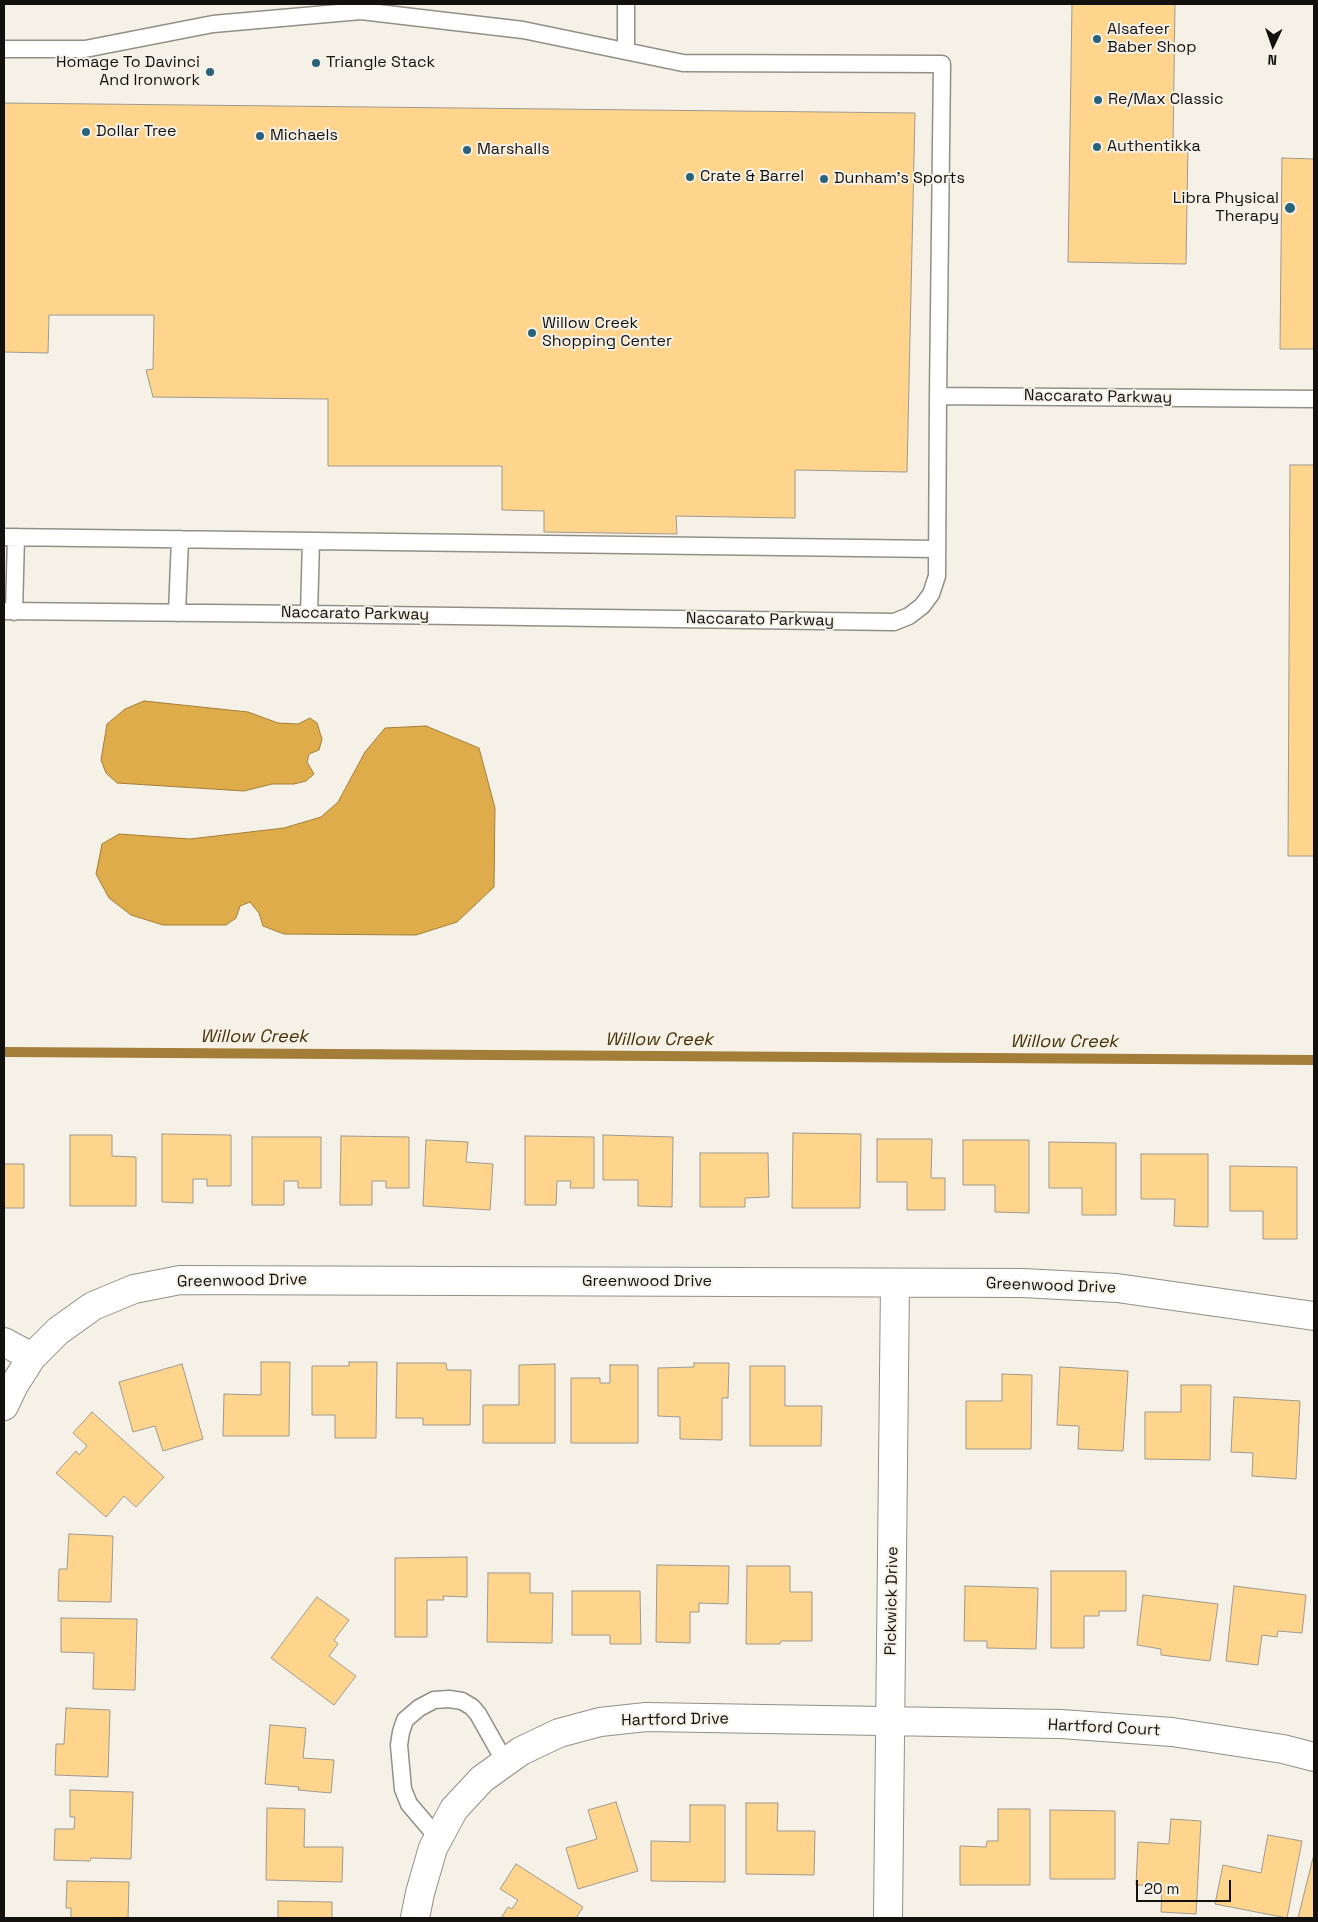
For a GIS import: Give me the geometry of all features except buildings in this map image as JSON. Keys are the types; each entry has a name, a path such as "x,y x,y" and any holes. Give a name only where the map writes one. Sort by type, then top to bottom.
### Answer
{"street":[{"name":"Greenwood Drive","path":"4,1406 14,1385 32,1357 58,1331 93,1306 134,1289 180,1280 1023,1283 1117,1288 1314,1316"},
{"name":"Pickwick Drive","path":"888,1918 895,1284"},
{"path":"4,1342 32,1357"},
{"name":"Hartford Drive","path":"415,1918 432,1848 454,1809 482,1779 505,1762 522,1751 559,1733 600,1722 646,1717 891,1722"},
{"name":"Hartford Court","path":"891,1722 1061,1724 1172,1732 1282,1749 1314,1757"}],"lane":[{"path":"626,4 626,51"},
{"path":"4,49 85,49 213,24 361,11 523,30 683,63 942,64 938,396"},
{"name":"Naccarato Parkway","path":"9,612 894,622 909,616 922,606 931,594 937,576 938,396 1314,399"},
{"path":"9,612 10,537 937,549"},
{"path":"178,613 180,539"},
{"path":"308,614 311,541"},
{"path":"438,1838 409,1804 402,1789 399,1745 405,1720 419,1708 434,1700 449,1698 462,1701 472,1707 478,1714 505,1762"}],"shaded area":[{"path":"144,701 248,712 278,723 298,724 310,718 317,723 322,739 319,750 309,754 307,762 314,774 306,781 294,784 272,784 244,791 117,783 106,773 101,760 107,724 125,709"},
{"path":"426,726 479,748 495,808 494,887 457,922 416,935 284,934 263,926 259,913 250,902 240,906 236,918 226,925 163,925 131,915 109,898 96,874 102,844 119,834 190,839 284,828 321,817 338,802 365,752 385,728"}],"waterway":[{"name":"Willow Creek","path":"4,1052 1314,1060"}],"place":[{"name":"Alsafeer Baber Shop","path":"1097,39"},
{"name":"Triangle Stack","path":"316,63"},
{"name":"Homage To Davinci And Ironwork","path":"210,72"},
{"name":"Re/Max Classic","path":"1098,100"},
{"name":"Dollar Tree","path":"86,132"},
{"name":"Michaels","path":"260,136"},
{"name":"Authentikka","path":"1097,147"},
{"name":"Marshalls","path":"467,150"},
{"name":"Crate & Barrel","path":"690,177"},
{"name":"Dunham's Sports","path":"824,179"},
{"name":"Libra Physical Therapy","path":"1290,208"},
{"name":"Willow Creek Shopping Center","path":"532,333"}]}
